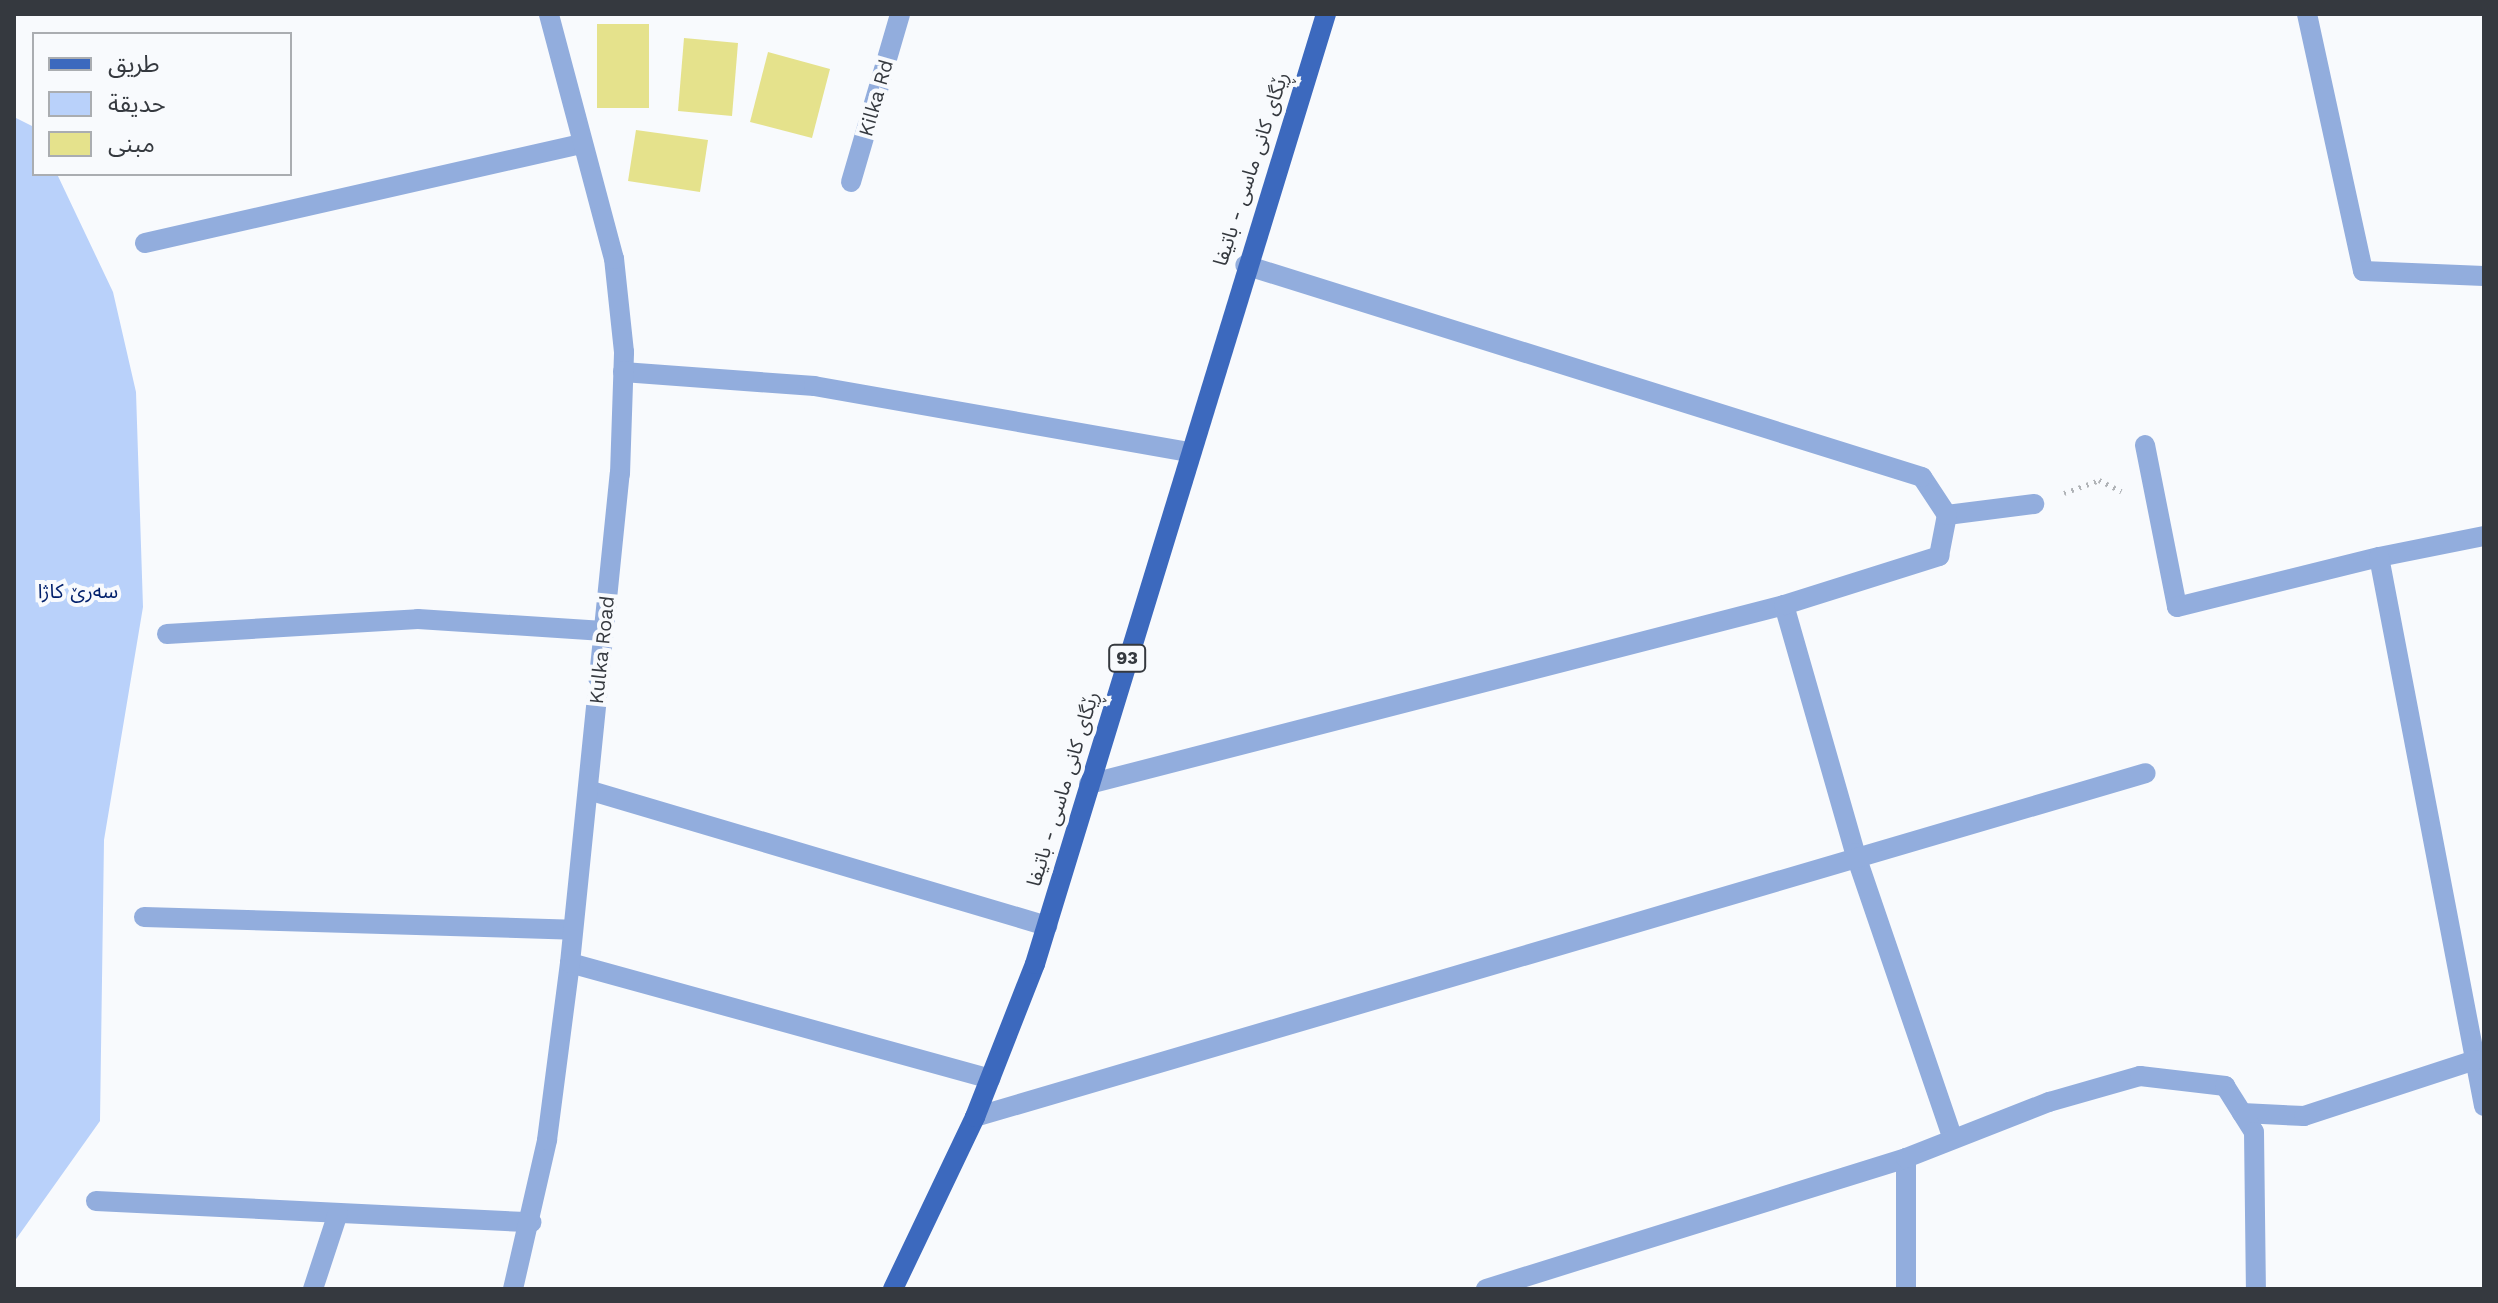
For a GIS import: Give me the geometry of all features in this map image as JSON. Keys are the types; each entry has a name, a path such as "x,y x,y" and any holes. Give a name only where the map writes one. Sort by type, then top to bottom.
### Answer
{"main road":[{"name":"ڕێگای کانی ماسی - باتيفا","path":"893,1289 975,1117 1047,926 1245,265 1326,14"}],"street":[{"name":"Kulka Road","path":"513,1289 531,1222 570,963 604,631 623,372 614,259 580,144 549,14"},
{"name":"Kilka Rd","path":"851,182 900,14"},
{"path":"2307,14 2363,271 2484,276"},
{"path":"145,243 580,144"},
{"path":"1089,784 1784,605 1939,556 1947,515 1922,477 1245,265"},
{"path":"623,372 814,386 1189,452"},
{"path":"2145,445 2177,607 2379,557 2484,536"},
{"path":"1947,515 2034,504"},
{"path":"2379,557 2484,1106"},
{"path":"1784,605 1855,853 1953,1139"},
{"path":"167,634 418,619 604,631"},
{"path":"975,1117 1855,853 2146,773"},
{"path":"588,790 1047,926"},
{"path":"144,917 573,930"},
{"path":"570,963 990,1079"},
{"path":"2242,1113 2304,1116 2475,1060"},
{"path":"1486,1289 1906,1158 2049,1102 2140,1076 2225,1086 2254,1132 2256,1289"},
{"path":"1906,1158 1906,1289"},
{"path":"96,1201 531,1222"},
{"path":"313,1289 338,1213"}],"path":[{"path":"2034,504 2099,480 2158,509"}],"green space":[{"name":"سەرێ کاژا","path":"14,117 32,126 32,176 58,176 113,292 136,392 143,607 104,840 100,1121 14,1242"}],"building":[{"path":"597,24 649,24 649,108 597,108"},
{"path":"684,38 738,43 732,116 678,111"},
{"path":"768,52 830,69 812,138 750,122"},
{"path":"636,130 708,140 700,192 628,181"}]}
